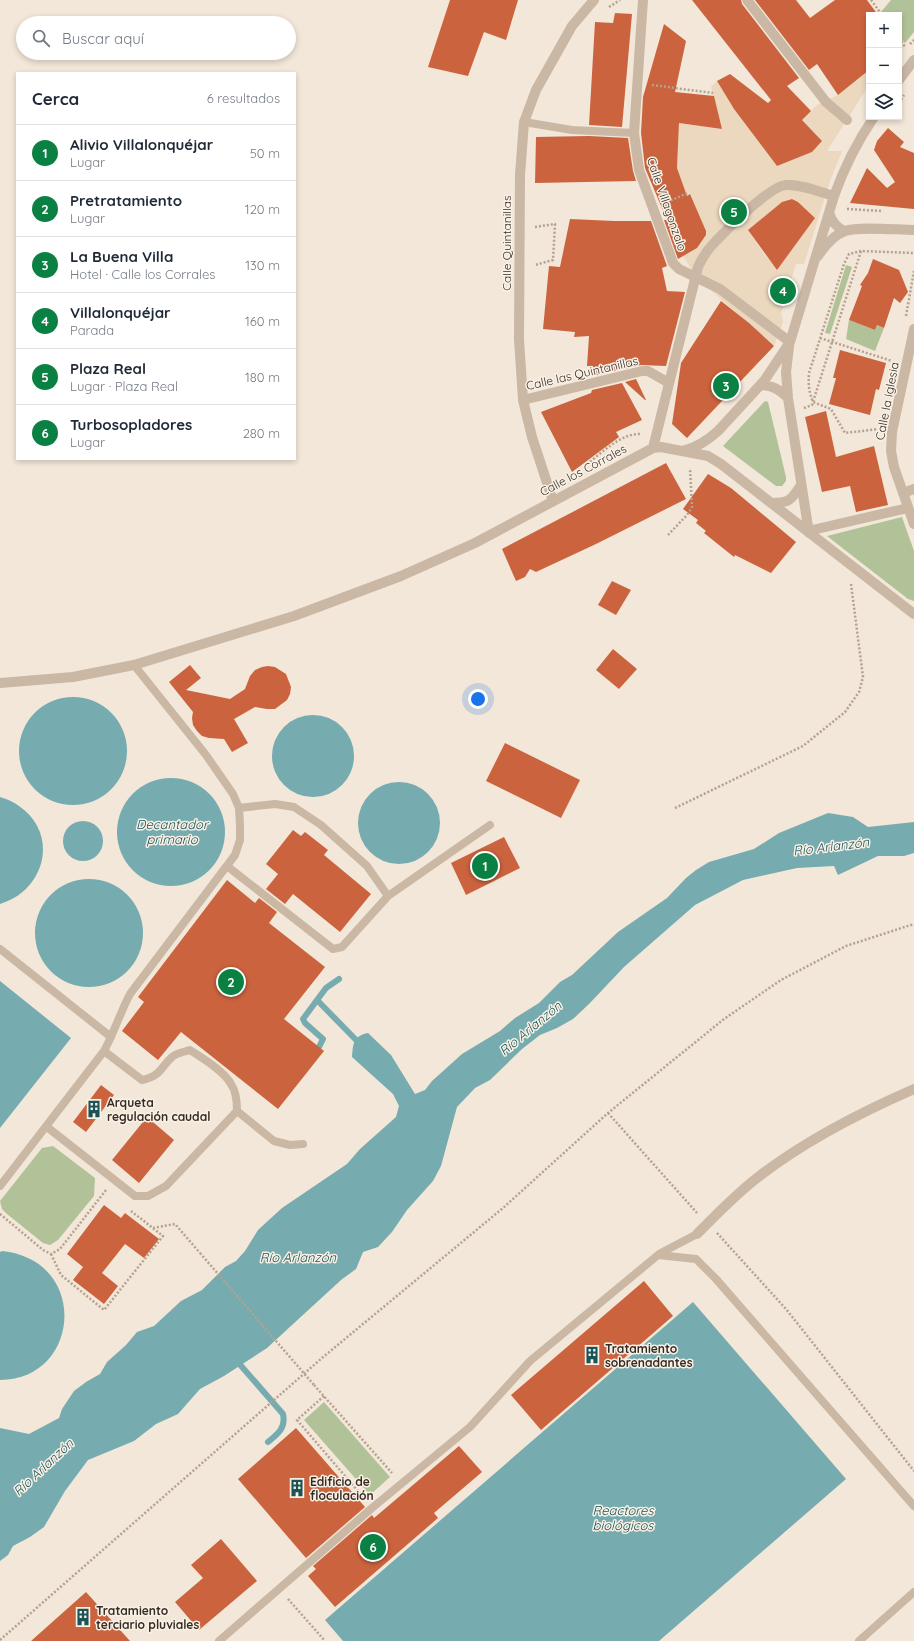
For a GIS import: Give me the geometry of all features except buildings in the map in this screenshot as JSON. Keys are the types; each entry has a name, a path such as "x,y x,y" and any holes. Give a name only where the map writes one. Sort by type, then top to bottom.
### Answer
{"street":[{"name":"Calle Villagonzalo","path":"643,0 634,133 639,170 674,263 686,273 710,283 790,342"},
{"path":"747,0 826,102 847,120"},
{"name":"Calle Quintanillas","path":"553,501 532,437 522,400 519,339 520,175 524,122 536,90 572,26 590,1"},
{"path":"902,76 914,60"},
{"name":"Calle los Corrales","path":"0,683 73,677 134,665 294,616 401,576 475,544 653,448 661,447 685,450 698,446 707,440 761,385 790,342 834,196 849,157 872,120"},
{"path":"653,448 696,277 703,257 714,242 762,198 779,186 796,185 834,196"},
{"path":"830,211 832,222 837,228 844,231"},
{"path":"815,259 833,239 844,231 858,229 914,230"},
{"name":"Calle la Iglesia","path":"914,329 892,432 890,451 914,524"},
{"path":"790,342 786,372 788,398 808,532"},
{"name":"Calle las Quintanillas","path":"522,400 642,371 648,372 669,383"},
{"path":"761,385 772,386 780,390 788,398"},
{"path":"707,440 705,451 708,456"},
{"path":"685,450 708,456 721,464 914,614"},
{"path":"771,503 784,503 793,497 801,485"},
{"path":"904,493 914,489"},
{"path":"808,532 908,508"},
{"path":"697,1234 756,1178 815,1138 914,1089"}],"lane":[{"path":"524,122 572,130 634,133"},
{"path":"0,1186 47,1127 104,1051 111,1038 120,1013 130,994 235,855 240,840 240,808 233,794 206,755 134,665"},
{"path":"240,808 275,804 294,807 321,825 367,866 388,896"},
{"path":"227,866 333,949 342,947 388,896 490,825"},
{"path":"0,949 111,1038"},
{"path":"104,1051 142,1080 150,1078 160,1072 172,1056 190,1050 213,1066 231,1083 236,1099 237,1111 274,1142 290,1145 303,1144"},
{"path":"47,1127 135,1196 148,1196 166,1186 237,1111"},
{"path":"220,1641 372,1508 470,1427 530,1361 658,1255 697,1234"},
{"path":"658,1255 696,1259 716,1279 914,1506"},
{"path":"859,1641 914,1592"}],"path":[{"path":"871,0 880,12"},
{"path":"902,42 907,49"},
{"path":"637,83 713,93"},
{"path":"653,208 688,193"},
{"path":"830,211 882,211"},
{"path":"881,429 845,433 831,408 813,402 809,393 808,382 820,338 849,254 861,251 914,253"},
{"path":"802,409 812,405 861,251"},
{"path":"820,338 896,362"},
{"path":"586,465 619,440 633,434 656,434"},
{"path":"668,535 687,515 692,507 690,463"},
{"path":"674,808 803,746 845,712 859,692 863,677 848,564"},
{"path":"0,1640 350,1334 503,1208 608,1113 724,1019 781,980 846,946 914,924"},
{"path":"608,1113 690,1206 708,1223 786,1309 914,1471"},
{"path":"51,1254 60,1249 114,1179"},
{"path":"105,1191 111,1196"},
{"path":"0,1214 43,1250 51,1254 61,1275 104,1310 163,1236 129,1209"},
{"path":"153,1228 174,1224 401,1484"},
{"path":"324,1396 297,1420 372,1508"},
{"path":"279,1589 325,1641"}],"green space":[{"path":"891,0 914,0 914,32 905,43 902,40 902,12 881,12"},
{"path":"846,265 852,267 830,334 825,333"},
{"path":"849,320 875,330 877,325 884,328 875,351 846,339"},
{"path":"765,401 768,402 786,477 786,481 782,486 776,486 723,446"},
{"path":"902,517 914,551 914,601 908,599 827,536"},
{"path":"53,1146 95,1178 94,1196 58,1240 50,1245 43,1243 7,1214 2,1209 0,1201 42,1148"},
{"path":"324,1402 390,1477 370,1495 304,1420"}],"shaded area":[{"path":"866,72 866,90 827,151 842,151 830,181 804,264 796,264 781,314 783,322 774,346 696,277 683,256 697,248 707,234 690,194 685,192 677,168 679,123 722,129 711,87 717,81 734,109 777,166 812,152 822,141 802,120 817,105 838,95","holes":["792,199 798,202 815,218 777,269 764,254 748,230 782,202"]}],"water":[{"path":"73,697 94,701 111,713 123,730 127,751 123,772 111,789 94,801 73,805 52,801 35,789 23,772 19,751 23,730 35,713 52,701"},
{"path":"313,715 329,718 342,727 351,740 354,756 351,772 342,785 329,794 313,797 297,794 284,785 275,772 272,756 275,740 284,727 297,718"},
{"name":"Decantador primario","path":"171,778 192,782 210,793 221,811 225,832 221,853 210,871 192,882 171,886 150,882 132,871 121,853 117,832 121,811 132,793 150,782"},
{"path":"399,782 415,785 428,794 437,807 440,823 437,839 428,852 415,861 399,864 383,861 370,852 361,839 358,823 361,807 370,794 383,785"},
{"path":"0,797 17,805 32,818 40,831 43,846 42,861 37,875 28,887 15,897 0,904"},
{"name":"Río Arlanzón","path":"828,813 853,817 868,827 914,822 914,853 904,856 878,856 838,875 834,866 797,868 743,880 695,905 624,967 573,1019 540,1035 522,1049 490,1080 475,1088 457,1107 441,1166 433,1181 407,1210 392,1232 378,1247 363,1252 356,1269 341,1280 267,1348 224,1376 200,1389 178,1414 156,1424 134,1441 88,1460 65,1491 44,1527 30,1537 13,1546 8,1555 0,1561 0,1428 29,1434 59,1418 62,1409 74,1391 100,1374 107,1362 126,1345 137,1332 154,1326 181,1301 202,1290 225,1267 236,1261 245,1251 258,1230 282,1208 347,1164 360,1149 396,1117 399,1106 393,1094 352,1057 355,1041 359,1036 368,1033 391,1055 415,1094 425,1090 432,1081 462,1054 500,1031 515,1018 539,1003 560,982 572,975 618,932 667,898 696,870 709,862 754,849 779,833"},
{"path":"87,821 94,824 100,830 103,841 102,849 94,858 87,861 79,861 72,858 64,849 63,837 66,830 75,822"},
{"path":"89,879 110,883 127,895 139,912 143,933 139,954 127,971 110,983 89,987 68,983 51,971 39,954 35,933 39,912 51,895 68,883"},
{"path":"0,981 71,1038 0,1128"},
{"path":"2,1251 31,1259 50,1275 61,1296 64,1319 59,1342 47,1361 27,1375 0,1380 0,1252"},
{"name":"Reactores biológicos","path":"693,1302 846,1479 659,1641 343,1641 325,1620"}],"waterway":[{"path":"319,1047 323,1039 305,1023 303,1019 326,988 339,979"},
{"path":"317,1000 361,1045"},
{"path":"236,1360 283,1414 284,1419 282,1427 268,1442"}],"place":[{"name":"Plaza Real","path":"734,212"},
{"name":"Villalonquéjar","path":"783,291"},
{"name":"La Buena Villa","path":"726,386"},
{"name":"Alivio Villalonquéjar","path":"485,866"},
{"name":"Pretratamiento","path":"231,982"},
{"name":"Arqueta regulación caudal","path":"94,1109"},
{"name":"Tratamiento sobrenadantes","path":"592,1355"},
{"name":"Edificio de floculación","path":"297,1488"},
{"name":"Turbosopladores","path":"373,1547"},
{"name":"Tratamiento terciario pluviales","path":"83,1617"}]}
